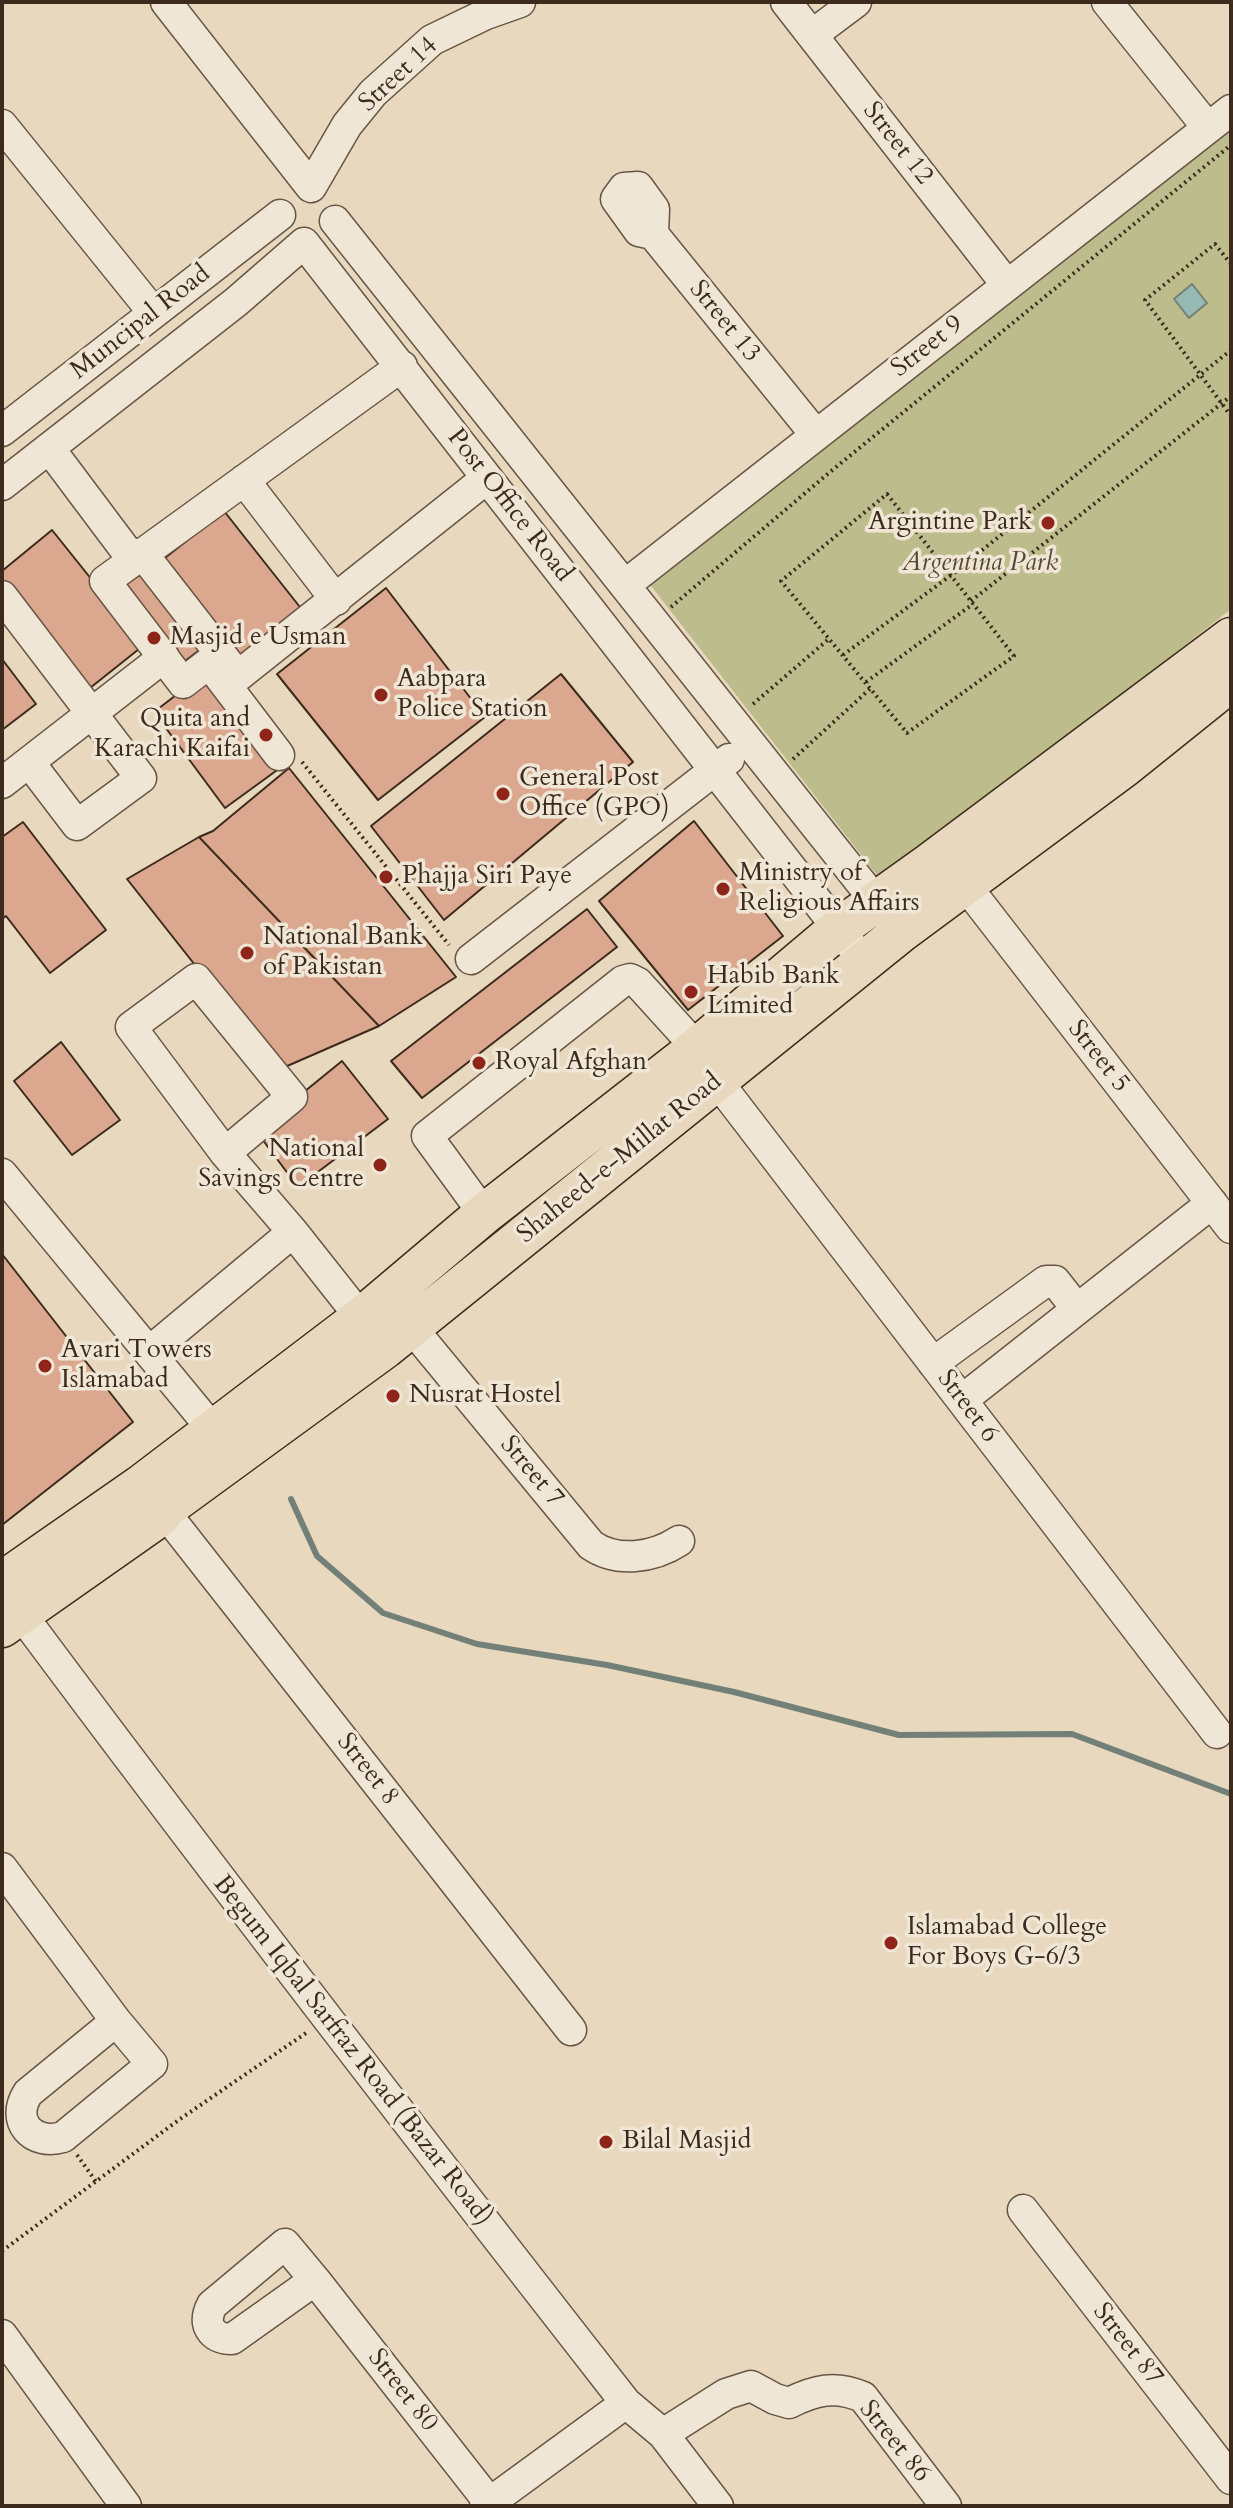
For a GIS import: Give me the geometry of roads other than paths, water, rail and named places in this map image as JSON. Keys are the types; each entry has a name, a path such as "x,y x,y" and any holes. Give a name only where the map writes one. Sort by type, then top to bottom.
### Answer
{"main road":[{"name":"Shaheed-e-Millat Road","path":"7,1601 214,1431 386,1331 484,1214 864,962 1124,767 1221,683 1231,638"},
{"name":"Shaheed-e-Millat Road","path":"7,1601 160,1516 163,1510 386,1331 707,1064 838,929 875,901 929,864 1221,683"}],"street":[{"path":"2,485 304,243 320,240 332,229 335,221 333,202 328,195 311,187 166,2"},
{"name":"Street 14","path":"311,187 347,125 373,93 432,40 481,8 520,2"},
{"name":"Street 12","path":"786,2 1007,285"},
{"path":"812,35 856,2"},
{"path":"1107,2 1223,128"},
{"path":"2,125 153,312"},
{"name":"Street 9","path":"625,585 1007,285 1223,128"},
{"path":"304,243 285,230 280,215 286,198 293,191 311,187"},
{"name":"Muncipal Road","path":"2,431 280,215"},
{"name":"Post Office Road","path":"335,221 901,932"},
{"name":"Street 13","path":"641,226 816,435"},
{"name":"Post Office Road","path":"304,243 864,962"},
{"path":"264,277 293,271 333,279"},
{"path":"49,448 137,557 238,676 287,754 209,663 183,683 105,581 137,557 402,366"},
{"path":"238,676 487,478"},
{"path":"244,480 336,600"},
{"path":"2,596 141,778 77,825 29,762"},
{"path":"2,783 164,657"},
{"path":"471,959 714,770 741,732"},
{"name":"Street 5","path":"966,886 1231,1228"},
{"name":"Street 7","path":"225,1153 292,1097 196,979 131,1027 225,1153 293,1232 591,1545 604,1553 619,1556 652,1554 679,1541"},
{"name":"Street 6","path":"484,1214 427,1136 623,981 630,979 638,983 707,1064 1217,1733"},
{"path":"2,1174 214,1431"},
{"path":"962,1400 1212,1203"},
{"path":"149,1352 293,1232"},
{"path":"933,1363 1046,1281 1055,1281 1077,1309"},
{"name":"Street 8","path":"163,1510 571,2030"},
{"name":"Begum Iqbal Sarfraz Road (Bazar Road)","path":"7,1601 626,2403 663,2434 718,2506"},
{"path":"2,1868 116,2021 152,2064 63,2137 52,2141 30,2133 22,2119 28,2093 116,2021"},
{"name":"Street 87","path":"1023,2210 1231,2479"},
{"name":"Street 80","path":"315,2280 487,2504"},
{"path":"2,2335 126,2506"},
{"name":"Street 86","path":"663,2434 726,2394 751,2386 789,2403 826,2388 849,2391 863,2397 946,2506"},
{"path":"487,2504 626,2403"}],"water":[{"path":"1192,284 1207,303 1189,318 1174,299"}],"waterway":[{"path":"291,1499 317,1556 383,1613 477,1644 607,1665 734,1692 899,1735 1072,1734 1231,1794"}],"place":[{"name":"Argintine Park","path":"1048,523"},
{"name":"Masjid e Usman","path":"154,638"},
{"name":"Aabpara Police Station","path":"381,695"},
{"name":"Quita and Karachi Kaifai","path":"266,735"},
{"name":"General Post Office (GPO)","path":"503,794"},
{"name":"Phajja Siri Paye","path":"386,877"},
{"name":"Ministry of Religious Affairs","path":"723,889"},
{"name":"National Bank of Pakistan","path":"247,953"},
{"name":"Habib Bank Limited","path":"691,992"},
{"name":"Royal Afghan","path":"479,1063"},
{"name":"National Savings Centre","path":"380,1165"},
{"name":"Avari Towers Islamabad","path":"45,1366"},
{"name":"Nusrat Hostel","path":"393,1396"},
{"name":"Islamabad College For Boys G-6/3","path":"891,1943"},
{"name":"Bilal Masjid","path":"606,2142"}],"park label":[{"name":"Argentina Park","path":"980,564"}]}
